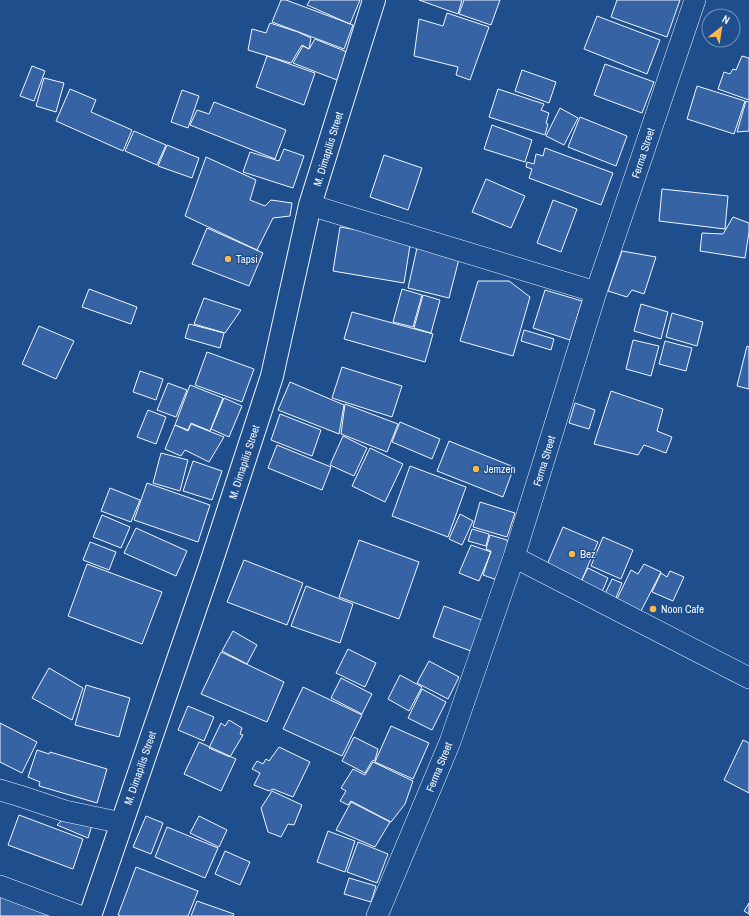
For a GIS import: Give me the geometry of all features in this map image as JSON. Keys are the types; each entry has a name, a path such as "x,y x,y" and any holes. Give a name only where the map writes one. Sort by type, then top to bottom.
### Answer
{"main road":[{"name":"M. Dimapilis Street","path":"90,916 209,569 272,376 310,205 374,0"}],"street":[{"name":"Ferma Street","path":"377,916 450,742 514,557 596,292 695,0"},
{"path":"310,205 596,292"},
{"path":"514,557 749,678"},
{"path":"0,790 65,811 122,823"},
{"path":"0,886 80,916"}],"building":[{"path":"281,0 286,0 353,25 344,49 272,22"},
{"path":"310,0 360,0 350,24 307,5"},
{"path":"419,0 462,0 458,14"},
{"path":"464,0 500,0 491,25 459,14"},
{"path":"617,0 680,0 667,37 611,17"},
{"path":"447,13 489,27 470,80 456,75 458,67 414,56 419,19 443,26"},
{"path":"597,16 660,40 647,74 584,49"},
{"path":"270,23 311,38 309,49 302,45 291,63 248,50 252,29 266,33"},
{"path":"315,39 347,52 337,80 293,63 303,46 309,49"},
{"path":"267,56 315,73 304,105 256,87"},
{"path":"742,56 749,58 749,100 718,89 724,72 730,74 733,69 736,70"},
{"path":"605,64 654,82 642,113 594,95"},
{"path":"32,66 45,71 34,101 20,96"},
{"path":"522,70 556,82 549,103 515,91"},
{"path":"44,78 64,83 56,112 36,106"},
{"path":"697,86 745,101 734,134 687,119"},
{"path":"70,89 96,100 91,112 132,130 123,151 56,121"},
{"path":"498,89 544,104 541,110 549,113 545,135 489,117"},
{"path":"182,90 199,96 188,128 171,122"},
{"path":"746,101 749,102 749,131 737,132"},
{"path":"214,102 286,130 275,159 190,125 197,110 209,114"},
{"path":"560,108 578,118 564,145 546,136"},
{"path":"580,117 627,136 616,166 568,147"},
{"path":"492,125 532,140 525,162 484,149"},
{"path":"134,131 166,145 157,165 125,151"},
{"path":"167,145 199,158 192,178 158,166"},
{"path":"545,148 613,173 601,205 529,178 532,169 526,167 527,162 534,164 536,154 543,156"},
{"path":"284,149 304,156 293,188 243,172 250,152 279,161"},
{"path":"384,155 422,168 408,210 370,197"},
{"path":"206,157 256,180 250,200 265,206 271,200 292,203 290,216 273,218 257,250 185,216"},
{"path":"486,179 525,196 511,228 472,212"},
{"path":"662,189 728,196 725,229 659,221"},
{"path":"553,200 577,209 561,252 537,243"},
{"path":"733,217 749,223 745,258 700,251 702,233 723,234"},
{"path":"340,227 411,239 404,283 333,271"},
{"name":"Tapsi","path":"207,228 263,253 249,286 192,264"},
{"path":"417,248 459,259 449,298 408,288"},
{"path":"622,251 656,257 644,294 632,290 627,297 608,291"},
{"path":"478,281 509,281 530,297 513,356 460,341"},
{"path":"89,289 137,307 131,324 82,307"},
{"path":"402,289 422,295 413,327 393,322"},
{"path":"545,290 582,301 570,340 533,328"},
{"path":"423,295 440,300 431,333 414,328"},
{"path":"204,298 241,310 225,333 194,324"},
{"path":"641,304 668,312 661,339 634,331"},
{"path":"352,312 433,334 425,362 344,339"},
{"path":"672,313 703,322 697,346 666,337"},
{"path":"189,324 224,333 220,348 185,338"},
{"path":"39,326 74,341 56,379 22,364"},
{"path":"524,330 554,339 551,350 521,341"},
{"path":"633,340 659,346 651,376 626,369"},
{"path":"665,341 692,348 686,371 659,364"},
{"path":"747,346 749,347 749,389 737,386"},
{"path":"207,352 254,369 242,402 195,385"},
{"path":"342,367 402,386 392,417 332,398"},
{"path":"140,371 163,379 156,400 133,392"},
{"path":"290,382 344,405 339,434 278,410"},
{"path":"168,383 187,390 176,417 157,410"},
{"path":"190,385 223,398 210,431 191,423 188,430 175,425"},
{"path":"611,391 663,409 657,431 672,437 666,453 644,445 638,455 594,444"},
{"path":"224,398 242,406 229,437 211,429"},
{"path":"575,403 595,410 589,429 569,423"},
{"path":"345,404 398,424 387,452 341,434"},
{"path":"148,410 166,417 156,444 137,437"},
{"path":"280,414 321,430 312,456 271,440"},
{"path":"400,422 440,439 432,459 392,442"},
{"path":"191,424 224,437 209,462 185,450 181,456 165,449 175,425 188,431"},
{"path":"343,436 367,448 354,476 330,465"},
{"name":"Jemzen","path":"449,441 514,467 503,497 437,471"},
{"path":"277,445 331,467 322,490 268,468"},
{"path":"370,448 403,464 385,502 352,486"},
{"path":"161,453 188,460 180,491 153,483"},
{"path":"193,461 222,471 212,500 183,491"},
{"path":"410,466 466,487 448,537 392,516"},
{"path":"147,483 210,505 198,542 134,520"},
{"path":"110,488 140,500 131,522 101,511"},
{"path":"480,502 515,513 507,537 473,527"},
{"path":"460,514 473,521 462,545 449,539"},
{"path":"102,515 130,527 121,548 93,537"},
{"name":"Bez","path":"563,527 598,542 581,582 546,567"},
{"path":"136,528 187,551 176,576 124,553"},
{"path":"472,529 489,534 486,546 468,541"},
{"path":"490,535 507,540 508,546 497,580 483,575 491,551 486,549"},
{"path":"603,537 633,550 621,579 591,566"},
{"path":"359,540 419,562 399,619 339,597"},
{"path":"90,542 116,552 109,570 83,560"},
{"path":"471,545 491,552 479,581 459,573"},
{"path":"244,560 303,583 287,625 227,602"},
{"path":"87,564 162,592 142,644 68,616"},
{"path":"644,564 661,572 641,611 617,599 631,570 638,574"},
{"path":"588,568 608,578 601,594 580,583"},
{"path":"670,571 684,577 673,601 652,592 661,573 667,577"},
{"path":"612,579 622,583 613,605 602,600"},
{"path":"306,586 353,604 340,643 291,626"},
{"path":"444,606 490,623 479,654 433,637"},
{"path":"233,631 257,645 247,664 222,651"},
{"path":"348,649 376,663 365,687 336,673"},
{"path":"221,652 284,682 267,722 201,694"},
{"path":"429,661 459,677 448,699 417,683"},
{"path":"49,668 83,688 72,720 32,698"},
{"path":"400,675 422,687 409,711 388,699"},
{"path":"341,678 372,694 362,714 331,698"},
{"path":"86,685 130,698 119,737 75,725"},
{"path":"303,687 362,715 342,756 283,729"},
{"path":"422,689 446,702 432,730 408,718"},
{"path":"188,706 214,717 204,741 178,730"},
{"path":"229,720 242,728 240,734 243,735 230,757 209,748 221,723 225,726"},
{"path":"0,723 37,742 22,773 0,762"},
{"path":"391,726 429,743 413,779 375,762"},
{"path":"354,737 378,749 375,760 372,761 365,773 342,761"},
{"path":"743,740 749,743 749,793 724,780"},
{"path":"199,742 236,759 221,791 184,774"},
{"path":"279,747 310,762 293,797 273,789 269,791 254,785 260,773 252,769 257,761 263,764 266,759 269,761"},
{"path":"37,750 49,754 50,752 107,769 97,803 39,786 40,782 28,777"},
{"path":"373,762 413,781 405,804 391,822 351,801 348,805 340,801 346,791 341,788 353,769 365,775"},
{"path":"272,791 302,805 294,825 288,824 281,837 268,832 261,808"},
{"path":"351,802 390,822 375,847 336,830"},
{"path":"19,815 83,839 73,869 8,845"},
{"path":"146,816 163,823 151,854 133,847"},
{"path":"199,816 227,830 219,847 190,833"},
{"path":"63,819 92,825 88,838 57,825"},
{"path":"167,827 218,848 205,878 155,857"},
{"path":"328,831 355,841 345,872 317,862"},
{"path":"358,842 388,854 377,883 347,872"},
{"path":"225,851 250,862 240,885 215,874"},
{"path":"136,867 198,891 188,916 118,915"},
{"path":"349,878 376,886 371,902 344,894"},
{"path":"0,891 68,916 0,916"},
{"path":"197,901 234,914 233,916 191,916"},
{"path":"749,903 749,914 744,911"}],"place":[{"name":"Tapsi","path":"228,259"},
{"name":"Jemzen","path":"476,469"},
{"name":"Bez","path":"572,554"},
{"name":"Noon Cafe","path":"653,609"}]}
